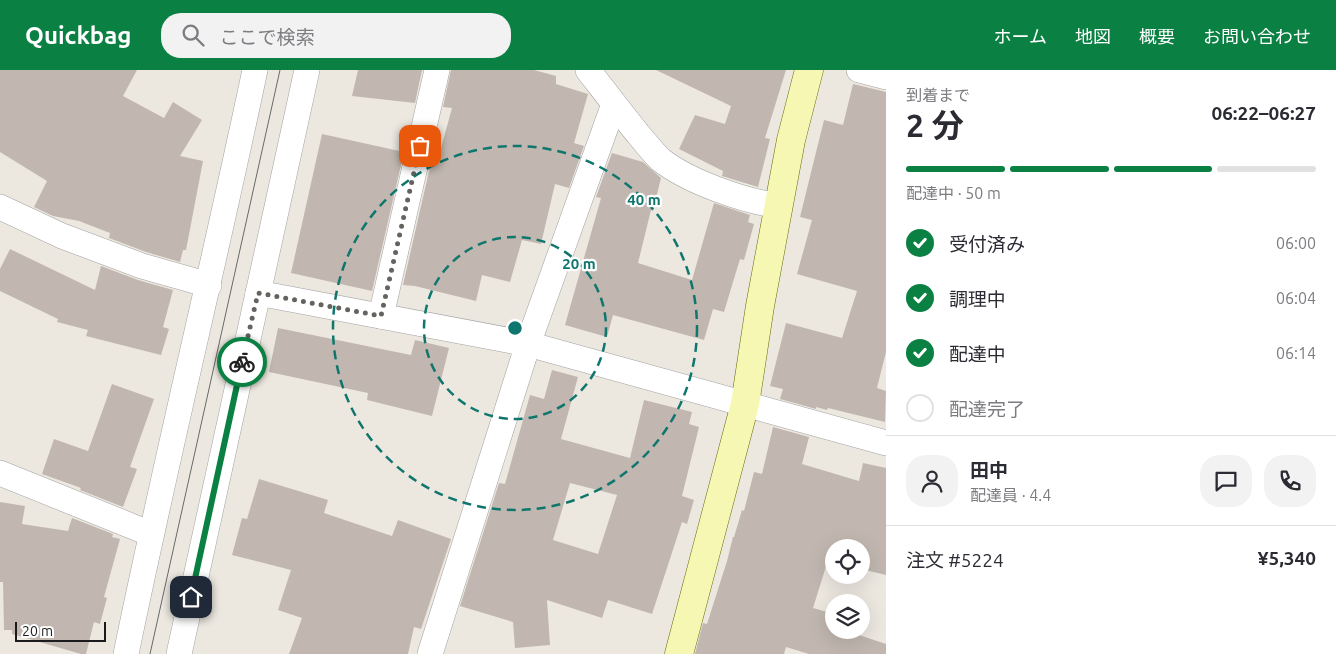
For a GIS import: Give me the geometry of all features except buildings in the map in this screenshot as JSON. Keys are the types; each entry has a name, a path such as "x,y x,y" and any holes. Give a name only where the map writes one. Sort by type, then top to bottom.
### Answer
{"street":[{"path":"126,654 255,70"},
{"path":"179,654 307,70"},
{"path":"381,316 437,70"},
{"path":"588,70 661,160 689,176 726,192 754,202 779,206"},
{"path":"679,654 745,404 760,306 791,140 809,70"},
{"path":"859,70 886,78"},
{"path":"430,654 528,344 614,104"},
{"path":"0,208 71,239 142,266 209,285"},
{"path":"258,293 528,344 886,444"},
{"path":"0,473 151,534"}],"tram line":[{"path":"150,654 280,70"}],"way so far":[{"path":"242,362 258,293 381,316 420,146"}],"route":[{"path":"191,597 242,362"}]}
